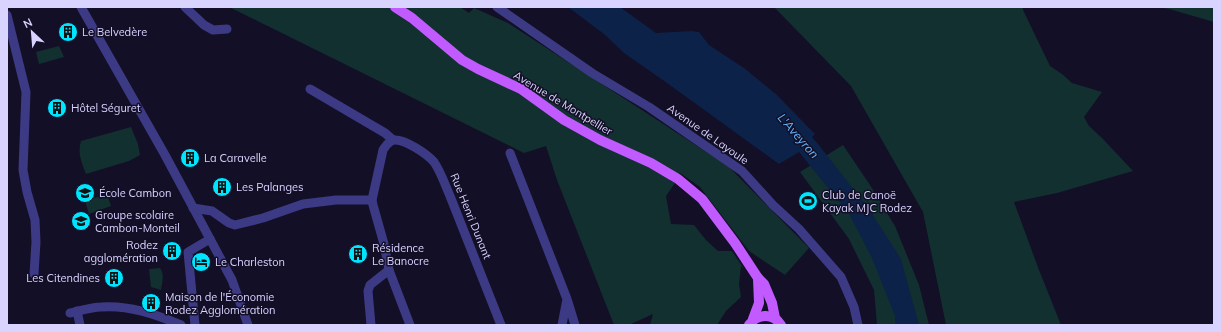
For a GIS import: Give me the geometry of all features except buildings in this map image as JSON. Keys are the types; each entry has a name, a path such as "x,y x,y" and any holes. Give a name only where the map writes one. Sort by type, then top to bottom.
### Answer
{"main road":[{"name":"Avenue de Montpellier","path":"395,7 412,18 462,60 522,89 564,120 600,140 651,163 678,179 702,200 737,246 758,278 764,284 778,322"},
{"path":"751,322 758,303 758,278"},
{"path":"751,322 764,315 778,322"}],"street":[{"path":"82,7 232,280 248,325"},
{"path":"185,7 204,25 213,30 227,29"},
{"name":"Avenue de Layoule","path":"497,7 592,73 649,107 742,171 773,205 799,229 842,277 854,307 858,325"},
{"path":"7,15 26,92 24,170 27,192 35,220 36,242 34,274"},
{"name":"Rue Henri Dunant","path":"310,89 385,133 393,140 400,141 418,149 434,162 442,176 501,325"},
{"path":"393,140 387,144 383,150 372,200 389,270 410,325"},
{"path":"510,153 576,325"},
{"path":"193,208 212,211 229,223 235,225 263,218 304,204 336,200 372,200"},
{"path":"195,325 188,252 210,239"},
{"path":"371,325 368,291 370,285 389,270"},
{"path":"562,325 567,299"},
{"path":"80,325 74,312 100,307 145,311 181,325"}],"green space":[{"path":"229,7 460,7 469,13 474,8 508,23 728,166 809,248 785,275 749,251 700,187 680,173 669,180 675,183 666,196 671,224 694,225 706,240 718,251 732,251 744,269 741,266 739,284 741,297 726,311 717,325 650,325 653,314 629,325 614,325 557,180 546,146 524,153"},
{"path":"774,7 1023,7 1023,10 1050,66 1072,83 1102,92 1084,117 1089,126 1133,171 1057,193 1014,202 1061,325 946,325 923,212 851,86"},
{"path":"1157,7 1214,7 1214,22 1169,9"},
{"path":"59,46 64,57 39,64 36,52"},
{"path":"131,127 138,144 140,155 129,161 86,174 80,154 81,141"},
{"path":"843,145 895,226 919,285 929,325 877,325 874,290 849,239 800,172"},
{"path":"107,194 111,206 89,214 85,201"},
{"path":"160,268 163,276 161,290 151,287 149,269"}],"water":[{"name":"L'Aveyron","path":"568,7 620,7 656,33 699,32 709,45 744,68 776,94 815,134 812,137 869,209 901,259 919,325 895,325 895,316 872,258 849,214 799,152 779,164 624,53 604,34"}],"place":[{"name":"Le Belvedère","path":"68,32"},
{"name":"Hôtel Séguret","path":"57,108"},
{"name":"La Caravelle","path":"190,158"},
{"name":"Les Palanges","path":"222,187"},
{"name":"École Cambon","path":"85,193"},
{"name":"Club de Canoë Kayak MJC Rodez","path":"808,201"},
{"name":"Groupe scolaire Cambon-Monteil","path":"81,221"},
{"name":"Rodez agglomération","path":"172,251"},
{"name":"Résidence Le Banocre","path":"358,254"},
{"name":"Le Charleston","path":"201,262"},
{"name":"Les Citendines","path":"114,278"},
{"name":"Maison de l'Économie Rodez Agglomération","path":"151,303"}]}
